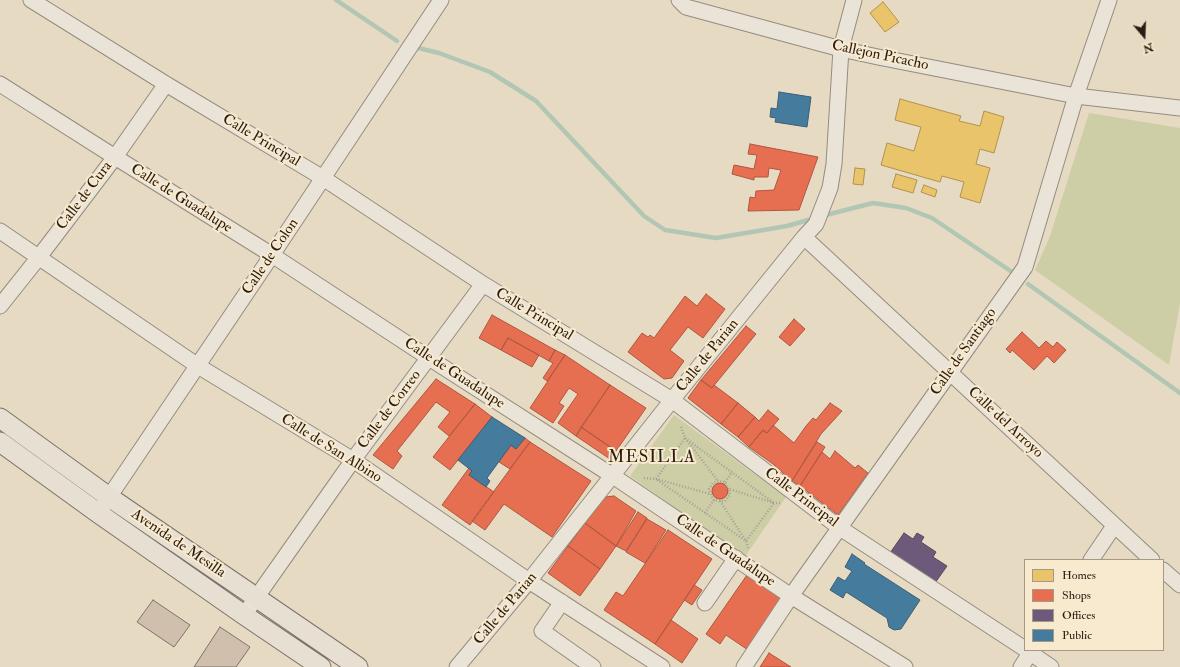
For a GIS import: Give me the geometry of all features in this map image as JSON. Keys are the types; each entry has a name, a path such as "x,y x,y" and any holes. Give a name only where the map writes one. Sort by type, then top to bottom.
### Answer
{"main road":[{"name":"Avenida de Mesilla","path":"0,418 109,497 358,667"},
{"name":"Avenida de Mesilla","path":"0,442 98,513 321,667"}],"street":[{"name":"Calle Principal","path":"30,0 323,178 483,284 672,400 840,528 1024,647"},
{"name":"Calle de Colon","path":"98,513 198,366 441,0"},
{"name":"Calle de Parian","path":"457,667 529,581 672,400 816,224 830,188 834,164 841,48 854,0"},
{"name":"Calle de Santiago","path":"744,667 791,596 1025,267 1076,96 1110,0"},
{"name":"Callejon Picacho","path":"683,4 841,48 1076,96 1180,108"},
{"name":"Calle de Guadalupe","path":"0,84 272,255 613,476 791,596 905,667"},
{"name":"Calle de Cura","path":"0,306 115,157 166,84"},
{"name":"Calle de San Albino","path":"0,231 198,366 353,460 529,581 662,667"},
{"name":"Calle del Arroyo","path":"804,237 1151,559"},
{"name":"Calle de Correo","path":"244,615 353,460 483,284"},
{"path":"1092,559 1114,526"},
{"path":"705,603 736,558"},
{"path":"1164,571 1180,585"},
{"path":"562,602 542,631 593,667"},
{"path":"1021,667 1028,651"},
{"name":"Calle Principal","path":"1029,651 1051,667"}],"path":[{"path":"681,425 685,438 718,481"},
{"path":"685,438 774,503"},
{"path":"656,479 685,438"},
{"path":"725,482 732,472"},
{"path":"641,478 656,479 710,494"},
{"path":"656,479 746,541"},
{"path":"718,481 725,482 729,489 730,495 725,501 714,500 709,489 713,483 718,481"},
{"path":"729,489 774,503 808,503"},
{"path":"705,513 714,500"},
{"path":"720,501 746,541 757,573"},
{"path":"746,541 774,503"}],"green space":[{"path":"1089,113 1180,128 1180,303 1169,365 1035,270 1050,236"},
{"path":"674,415 786,497 744,558 630,476"}],"building: Homes":[{"path":"883,2 899,22 885,32 870,13"},
{"path":"900,99 961,116 959,121 980,126 984,111 1004,117 994,153 980,149 976,164 990,168 980,203 960,197 964,182 942,176 940,182 881,165 887,143 914,151 921,127 895,120"},
{"path":"855,168 865,169 863,185 853,184"},
{"path":"896,174 917,180 913,193 892,187"},
{"path":"924,185 937,190 935,197 921,192"}],"building: Shops":[{"path":"750,144 818,157 799,210 748,211 750,197 755,198 756,191 774,190 781,170 769,168 768,177 754,177 754,180 732,174 734,165 754,169 757,155 748,154"},
{"path":"706,294 725,309 703,338 688,327 670,350 684,361 672,378 664,379 628,352 642,333 648,337 650,335 654,338 685,296 697,306"},
{"path":"492,315 555,350 549,361 508,338 501,350 479,338"},
{"path":"794,319 805,329 790,346 779,337"},
{"path":"746,326 756,334 712,388 701,380"},
{"path":"1022,332 1039,348 1046,341 1053,347 1057,342 1066,350 1054,363 1047,356 1034,370 1012,350 1010,353 1006,349"},
{"path":"508,338 539,355 532,367 501,350"},
{"path":"555,350 565,355 547,381 543,378 553,363 549,361"},
{"path":"565,355 610,385 576,436 558,423 578,394 569,388 559,403 564,406 553,423 530,408"},
{"path":"436,379 475,404 449,436 438,427 450,412 436,402 397,451 402,456 393,469 373,455"},
{"path":"701,380 712,388 714,385 738,403 721,424 688,398"},
{"path":"610,385 646,408 616,451 581,427"},
{"path":"738,403 755,417 738,437 721,424"},
{"path":"830,403 842,411 821,434 792,481 773,464 749,447 763,430 767,433 773,425 794,443 813,418 816,420"},
{"path":"475,404 492,417 450,470 433,457"},
{"path":"768,410 779,419 767,433 763,430 749,447 738,437 755,417 759,421"},
{"path":"581,427 616,451 610,459 576,436"},
{"path":"525,438 530,442 510,469 499,462 511,445 516,449"},
{"path":"530,442 591,481 552,537 504,504 485,530 472,521"},
{"path":"817,442 825,447 800,486 792,481"},
{"path":"835,451 855,468 858,465 868,473 838,515 800,486 822,452 830,459"},
{"path":"469,468 472,471 469,475 494,492 470,525 442,505"},
{"path":"720,483 727,488 728,491 723,498 720,499 713,494 712,491 717,484"},
{"path":"614,496 636,511 616,546 585,523 605,497"},
{"path":"638,512 647,518 626,551 616,546"},
{"path":"647,519 666,530 645,563 626,552"},
{"path":"585,523 616,546 600,569 568,546"},
{"path":"668,530 712,559 655,644 604,610 616,592 623,596"},
{"path":"568,546 600,569 580,596 548,573"},
{"path":"747,575 782,599 748,650 726,635 720,644 706,634"},
{"path":"694,585 702,590 692,605 684,600"},
{"path":"671,620 698,639 682,663 655,644"},
{"path":"769,653 791,667 760,667"}],"building: Offices":[{"path":"904,533 913,539 917,533 924,537 921,542 936,552 933,557 947,566 935,583 890,553"}],"building: Public":[{"path":"779,92 811,97 807,127 775,122 776,118 770,117 771,108 777,109"},
{"path":"492,417 525,438 516,449 511,445 487,478 490,481 486,487 469,475 472,471 458,460"},
{"path":"852,554 865,563 864,564 920,600 901,629 894,630 889,627 887,618 846,592 843,598 830,590 838,577 845,581 852,571 845,567"}],"building: Other":[{"path":"153,600 190,625 174,647 137,622"},
{"path":"220,627 250,647 236,667 194,667"}],"waterway":[{"path":"336,0 397,41"},
{"path":"414,47 439,53 490,72 536,101 644,216 665,230 716,238 787,226 815,218"},
{"path":"822,216 873,203 906,208 932,218 1012,272"},
{"path":"1028,284 1180,393"}],"district":[{"name":"MESILLA","path":"652,458"}]}
